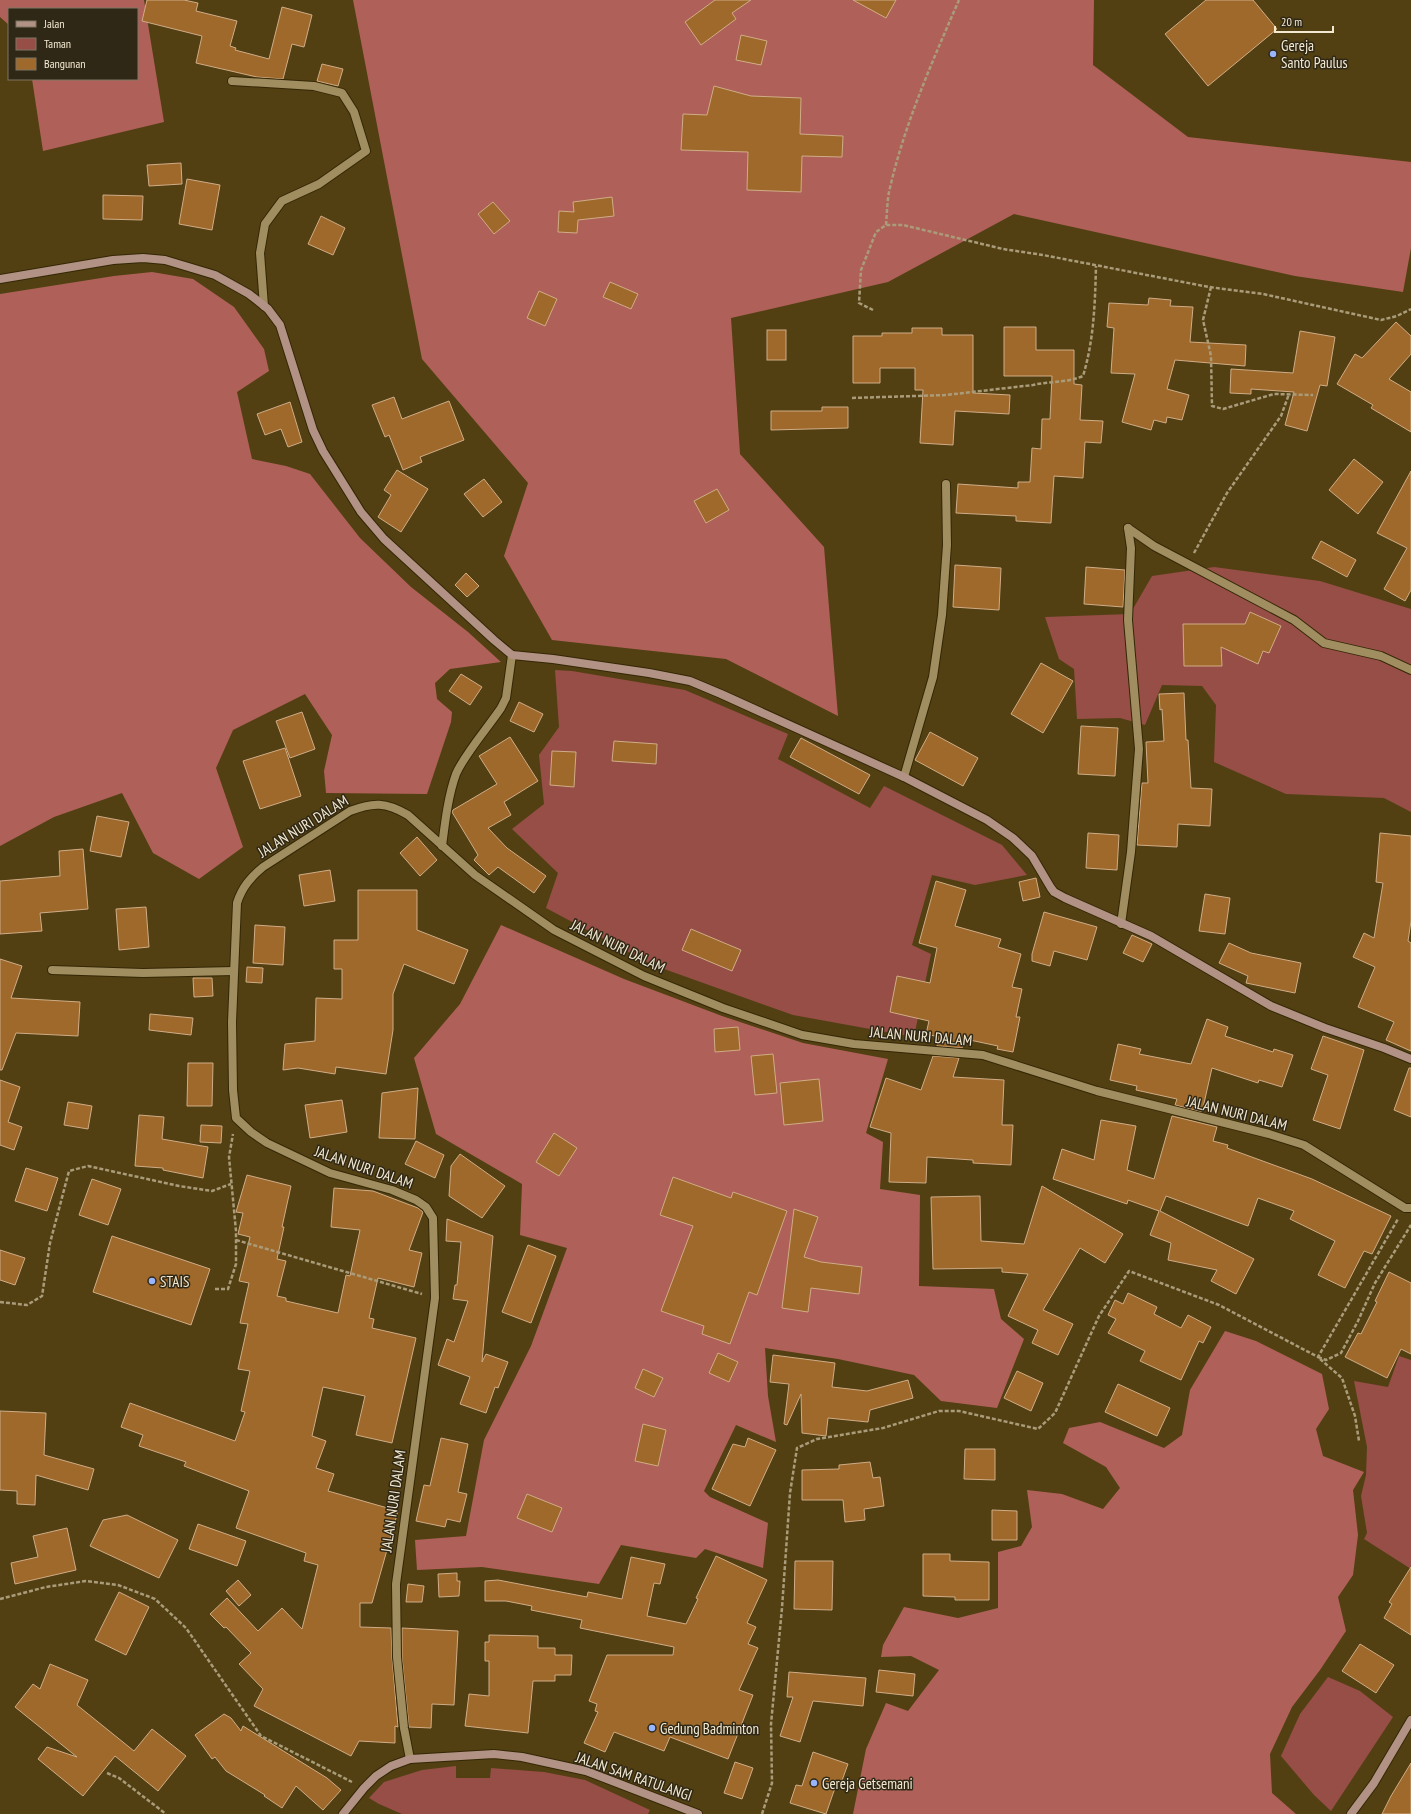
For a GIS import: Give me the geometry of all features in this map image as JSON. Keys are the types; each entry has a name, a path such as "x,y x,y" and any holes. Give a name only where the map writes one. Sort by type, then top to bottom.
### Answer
{"main road":[{"path":"0,279 113,260 143,258 165,260 215,275 249,294 264,306 280,325 313,430 323,451 361,512 384,539 512,655 553,659 649,673 690,681 904,777 987,820 1013,838 1032,856 1054,892 1121,924 1151,936 1271,1006 1325,1028 1411,1059"},
{"path":"1351,1814 1374,1783 1411,1720"},
{"name":"JALAN SAM RATULANGI","path":"343,1814 376,1776 391,1766 410,1759 494,1754 522,1757 586,1771 698,1814"}],"street":[{"path":"232,80 314,86 342,93 354,112 366,150 319,184 282,201 265,224 260,253 264,306"},
{"path":"904,777 934,669 942,615 947,545 946,484"},
{"path":"1121,924 1131,852 1139,749 1128,620 1131,548 1128,528 1154,546 1294,620 1324,643 1381,656 1411,670"},
{"path":"442,846 456,774 462,763 501,708 506,698 512,655"},
{"name":"JALAN NURI DALAM","path":"410,1759 404,1728 397,1657 396,1584 435,1298 433,1218 426,1207 416,1200 392,1190 330,1173 267,1143 251,1132 236,1118 233,1090 232,1022 237,903 244,886 253,875 263,867 350,811 366,805 380,804 393,806 408,815 475,875 554,930 644,976 723,1008 802,1035 846,1043 983,1055 1097,1091 1269,1134 1304,1145 1408,1208"},
{"path":"52,970 143,973 234,971"}],"path":[{"path":"886,225 889,193 900,153 926,76 959,0"},
{"path":"873,310 859,302 861,270 876,232 886,225 903,225 1003,249 1043,255 1211,287 1263,294 1381,320 1397,316 1411,309"},
{"path":"852,398 946,395 1033,385 1046,382 1072,381 1083,376 1089,357 1096,306 1096,266"},
{"path":"1211,287 1203,320 1211,356 1212,406 1223,410 1274,394 1313,395"},
{"path":"1188,564 1227,493 1281,416 1289,394"},
{"path":"215,1289 228,1289 236,1264 236,1240 229,1157 236,1118"},
{"path":"0,1302 27,1305 42,1296 50,1243 69,1171 88,1166 179,1186 212,1190 231,1184"},
{"path":"1318,1357 1408,1208"},
{"path":"762,1814 772,1783 771,1724 782,1608 790,1493 797,1448 817,1439 883,1428 939,1411 959,1411 1038,1429 1055,1414 1099,1316 1129,1271 1219,1305 1326,1360 1341,1353 1358,1321 1375,1283 1411,1225"},
{"path":"236,1240 435,1298"},
{"path":"1318,1357 1342,1378 1356,1416 1359,1441"},
{"path":"0,1599 46,1587 86,1581 118,1585 154,1599 186,1628 261,1736 364,1788"},
{"path":"107,1773 119,1778 166,1814"}],"green space":[{"path":"1214,567 1320,581 1411,609 1411,812 1384,798 1286,794 1214,762 1216,705 1202,686 1162,685 1145,725 1120,718 1077,719 1074,669 1059,659 1045,617 1130,614 1152,576"},
{"path":"555,670 572,671 685,690 788,734 778,759 870,808 884,786 1002,845 1027,875 975,885 932,875 912,945 931,954 914,1037 793,1015 653,965 546,908 558,873 512,829 544,804 539,755 559,727"},
{"path":"1399,1356 1411,1360 1411,1569 1364,1539 1367,1533 1361,1496 1366,1475 1367,1447 1354,1381 1388,1387"},
{"path":"1328,1677 1360,1691 1393,1717 1331,1811 1314,1795 1281,1756 1300,1714"},
{"path":"456,1766 456,1778 490,1778 491,1768 544,1772 585,1780 650,1810 648,1814 402,1814 369,1798 384,1782 422,1770"}],"shaded area":[{"path":"0,0 144,0 164,122 43,151 32,80 138,80 138,8 8,8 8,24 0,17"},
{"path":"353,0 1094,0 1093,65 1188,137 1411,162 1411,248 1403,292 1295,276 1014,214 888,282 731,318 740,454 824,547 838,716 726,659 552,640 504,556 528,483 422,359"},
{"path":"152,272 193,279 234,307 264,349 269,371 237,392 252,459 286,466 310,474 360,538 411,587 468,632 501,662 450,669 435,683 437,699 452,712 451,722 427,794 326,793 324,771 332,735 305,694 233,730 216,768 243,847 199,879 153,853 122,793 54,817 0,846 0,294 114,276"},
{"path":"501,925 624,979 722,1016 803,1043 888,1059 866,1133 883,1142 880,1189 920,1195 919,1286 994,1289 1001,1319 1024,1339 997,1408 941,1401 914,1375 838,1359 765,1348 768,1396 776,1442 736,1425 704,1491 710,1497 768,1523 763,1568 705,1549 696,1558 621,1545 599,1584 482,1567 417,1570 415,1540 466,1536 484,1440 531,1346 567,1248 520,1235 522,1184 436,1134 414,1058 460,1004"},
{"path":"1225,1331 1256,1341 1322,1374 1329,1409 1316,1429 1323,1456 1364,1472 1353,1490 1358,1535 1353,1575 1338,1597 1346,1631 1320,1670 1292,1707 1270,1754 1272,1793 1296,1814 853,1814 866,1749 886,1703 908,1711 939,1670 911,1656 881,1657 883,1645 904,1607 958,1618 998,1608 998,1552 1021,1546 1032,1527 1027,1490 1062,1494 1103,1509 1120,1488 1106,1467 1063,1443 1069,1428 1100,1422 1164,1448 1182,1435 1190,1390"}],"building":[{"path":"147,0 184,0 198,3 196,11 237,21 230,46 236,48 235,50 269,59 282,7 312,15 304,47 292,44 283,79 257,77 196,63 202,36 142,21"},
{"path":"715,0 751,0 732,13 736,19 701,45 685,22"},
{"path":"853,0 896,0 886,18"},
{"path":"1206,0 1253,0 1277,29 1208,86 1165,34"},
{"path":"741,35 767,41 761,65 736,60"},
{"path":"322,64 343,69 338,86 317,81"},
{"path":"714,86 751,96 801,98 800,134 843,136 842,157 802,156 801,192 747,190 748,152 681,150 683,114 707,115"},
{"path":"181,163 182,184 149,186 147,165"},
{"path":"187,179 220,185 212,230 179,224"},
{"path":"103,195 143,196 142,220 103,219"},
{"path":"612,197 614,216 578,220 577,233 558,232 559,211 574,212 573,202"},
{"path":"493,202 510,221 494,234 478,214"},
{"path":"321,216 345,228 333,255 308,244"},
{"path":"610,282 638,294 631,309 603,297"},
{"path":"539,291 557,299 545,326 527,318"},
{"path":"1149,298 1171,300 1170,306 1193,307 1190,342 1246,345 1245,366 1175,360 1167,389 1189,395 1182,420 1167,417 1166,423 1154,420 1151,430 1122,422 1135,374 1111,373 1114,328 1107,327 1109,303 1148,305"},
{"path":"1396,322 1411,336 1411,354 1389,379 1411,392 1411,432 1371,408 1373,405 1337,384 1355,354 1362,358"},
{"path":"1004,327 1036,327 1036,350 1074,350 1074,384 1082,385 1080,420 1103,421 1101,443 1085,442 1083,478 1054,476 1051,523 1016,521 1016,516 956,513 958,484 1018,488 1018,482 1030,482 1032,448 1041,449 1042,419 1050,419 1052,376 1004,376"},
{"path":"912,328 942,328 942,335 973,335 973,393 1010,395 1009,414 955,411 953,445 920,443 923,390 915,390 915,368 880,368 880,383 853,383 853,336 882,336 882,333 912,333"},
{"path":"767,330 786,330 786,360 767,360"},
{"path":"1300,331 1335,337 1327,386 1320,385 1307,431 1285,425 1294,392 1251,389 1251,394 1230,393 1231,369 1293,373"},
{"path":"394,397 402,419 449,401 464,440 420,457 422,462 403,470 389,435 385,437 372,405"},
{"path":"290,402 302,442 288,447 281,429 265,435 257,414"},
{"path":"822,407 848,407 848,428 771,430 771,411 822,411"},
{"path":"1354,459 1383,482 1358,514 1329,490"},
{"path":"397,470 428,489 401,532 378,517 391,495 384,490"},
{"path":"1411,471 1411,590 1405,601 1384,589 1407,548 1377,533"},
{"path":"484,479 502,502 483,517 464,494"},
{"path":"717,489 729,510 706,523 694,501"},
{"path":"1321,541 1356,560 1347,577 1312,558"},
{"path":"955,565 1001,568 999,610 953,607"},
{"path":"1086,567 1125,570 1123,607 1084,604"},
{"path":"466,573 479,586 467,597 455,585"},
{"path":"1250,612 1281,626 1269,653 1263,651 1258,664 1221,647 1222,666 1184,666 1183,624 1245,624"},
{"path":"1041,663 1073,681 1043,733 1011,714"},
{"path":"461,674 482,687 470,705 449,691"},
{"path":"1184,693 1186,740 1188,740 1191,788 1212,789 1210,826 1178,824 1177,847 1137,845 1142,783 1148,783 1146,742 1164,741 1162,709 1160,710 1159,694"},
{"path":"519,702 543,714 534,732 510,721"},
{"path":"302,712 315,749 290,758 276,721"},
{"path":"1081,726 1118,728 1115,776 1078,774"},
{"path":"930,732 978,758 963,786 915,760"},
{"path":"510,737 538,781 504,802 511,815 488,828 507,848 546,876 534,893 498,867 489,875 474,860 478,855 452,812 497,784 479,756"},
{"path":"801,738 870,775 859,794 790,757"},
{"path":"614,741 657,744 656,764 612,761"},
{"path":"285,748 301,796 260,809 243,761"},
{"path":"552,751 576,752 574,787 550,785"},
{"path":"97,816 129,822 121,857 90,851"},
{"path":"1088,833 1119,835 1117,870 1086,868"},
{"path":"1380,833 1411,836 1411,921 1408,941 1411,943 1411,1051 1386,1040 1394,1022 1358,1007 1375,967 1353,957 1364,933 1374,938 1383,883 1376,882"},
{"path":"417,837 437,860 420,876 400,853"},
{"path":"83,849 88,909 40,913 42,931 0,934 0,881 60,876 59,851"},
{"path":"330,870 335,901 304,906 299,875"},
{"path":"1036,878 1040,897 1023,901 1019,882"},
{"path":"936,881 966,890 955,926 1001,939 998,947 1021,954 1012,987 1022,989 1016,1017 1020,1017 1013,1052 997,1049 998,1046 965,1039 962,1048 937,1046 939,1037 926,1034 929,1021 890,1012 897,976 930,983 937,948 919,943"},
{"path":"358,890 417,890 417,930 468,950 454,984 404,964 393,994 393,1030 386,1074 336,1067 335,1074 298,1068 283,1070 285,1044 315,1041 316,998 342,999 342,969 334,969 334,940 358,940"},
{"path":"1205,894 1230,898 1225,934 1199,931"},
{"path":"146,907 149,947 119,950 116,909"},
{"path":"1044,912 1097,927 1087,960 1054,951 1050,966 1032,961 1032,954"},
{"path":"255,925 285,927 283,965 253,963"},
{"path":"691,929 741,950 732,971 682,950"},
{"path":"1132,935 1152,944 1143,962 1123,953"},
{"path":"1229,943 1251,953 1301,963 1295,993 1246,983 1248,976 1219,963"},
{"path":"0,959 22,966 11,998 80,1002 78,1036 16,1033 2,1070 0,1070"},
{"path":"247,967 263,968 262,983 246,982"},
{"path":"193,978 212,978 213,996 194,997"},
{"path":"150,1014 193,1018 191,1035 149,1030"},
{"path":"1207,1019 1228,1027 1225,1036 1273,1052 1274,1049 1293,1055 1282,1087 1259,1080 1258,1083 1212,1068 1202,1112 1175,1105 1177,1099 1136,1090 1137,1086 1110,1080 1118,1044 1141,1049 1139,1054 1191,1064"},
{"path":"738,1027 740,1050 715,1052 714,1029"},
{"path":"1323,1036 1364,1050 1340,1129 1313,1120 1328,1075 1311,1069"},
{"path":"773,1054 777,1093 755,1095 751,1056"},
{"path":"933,1056 959,1058 953,1077 1004,1080 1002,1125 1013,1125 1011,1165 973,1163 973,1160 927,1157 926,1183 889,1182 891,1133 870,1127 886,1078 921,1090"},
{"path":"188,1063 213,1063 212,1106 187,1106"},
{"path":"1409,1068 1411,1068 1411,1117 1394,1110"},
{"path":"819,1079 823,1121 784,1125 780,1083"},
{"path":"0,1080 20,1087 8,1122 22,1127 14,1150 0,1145"},
{"path":"418,1088 415,1139 379,1138 382,1093"},
{"path":"342,1100 347,1132 310,1138 305,1105"},
{"path":"68,1102 92,1106 88,1129 64,1125"},
{"path":"139,1115 164,1117 162,1139 208,1147 203,1178 163,1170 163,1168 135,1166"},
{"path":"1172,1116 1217,1127 1213,1141 1228,1145 1227,1148 1312,1179 1391,1216 1372,1254 1364,1251 1345,1288 1318,1275 1335,1241 1290,1219 1294,1211 1258,1198 1248,1226 1166,1196 1160,1211 1254,1259 1236,1294 1211,1281 1217,1270 1168,1260 1171,1243 1150,1235 1159,1211 1128,1200 1127,1204 1053,1179 1062,1149 1094,1160 1101,1120 1136,1126 1127,1170 1154,1179"},
{"path":"201,1125 222,1126 221,1143 200,1142"},
{"path":"554,1133 577,1148 559,1176 536,1162"},
{"path":"416,1141 444,1155 435,1178 405,1164"},
{"path":"460,1154 505,1186 482,1218 449,1196 451,1166"},
{"path":"26,1168 58,1178 47,1211 15,1201"},
{"path":"247,1175 291,1186 277,1259 286,1261 277,1296 286,1298 286,1301 338,1313 346,1275 350,1276 360,1230 331,1227 334,1188 373,1191 418,1208 423,1212 409,1250 422,1253 414,1287 378,1278 369,1318 374,1319 372,1328 416,1338 392,1443 356,1435 365,1396 323,1387 312,1436 326,1441 316,1468 334,1474 328,1491 398,1511 372,1603 360,1603 360,1627 391,1628 398,1727 395,1726 395,1743 359,1741 351,1756 254,1706 263,1689 239,1664 251,1653 226,1627 224,1628 210,1614 227,1598 258,1631 282,1608 302,1629 318,1565 304,1561 306,1553 236,1528 249,1491 184,1466 186,1462 139,1446 143,1435 121,1427 130,1403 235,1441 245,1412 241,1411 250,1371 238,1369 248,1324 240,1323 249,1283 239,1281 250,1237 238,1234 243,1213 236,1212"},
{"path":"673,1177 731,1198 733,1192 787,1211 757,1295 749,1292 730,1344 702,1334 704,1326 661,1311 693,1226 660,1215"},
{"path":"92,1179 121,1189 108,1225 79,1215"},
{"path":"1042,1186 1123,1234 1105,1263 1080,1248 1043,1310 1073,1324 1058,1355 1032,1343 1038,1330 1008,1316 1028,1274 1002,1272 1002,1268 933,1269 931,1197 980,1196 981,1241 1024,1244"},
{"path":"794,1209 818,1217 804,1257 821,1262 862,1267 859,1294 811,1288 808,1312 782,1308"},
{"path":"447,1219 493,1236 482,1362 486,1354 508,1362 498,1388 495,1387 486,1413 460,1404 470,1377 438,1365 447,1339 454,1342 468,1301 453,1299 455,1285 457,1285 461,1242 446,1241"},
{"name":"STAIS","path":"112,1236 210,1269 191,1325 93,1292"},
{"path":"528,1245 556,1256 531,1323 502,1312"},
{"path":"0,1250 25,1258 15,1285 0,1280"},
{"path":"1389,1272 1411,1283 1411,1354 1401,1349 1387,1378 1345,1357 1358,1333 1361,1334 1377,1302 1375,1301"},
{"path":"1128,1293 1157,1307 1154,1314 1181,1328 1188,1315 1211,1327 1203,1343 1199,1341 1181,1380 1140,1361 1145,1351 1108,1333 1116,1319 1108,1315 1115,1300 1123,1304"},
{"path":"718,1353 738,1362 729,1382 709,1373"},
{"path":"773,1355 835,1363 832,1387 867,1391 908,1380 913,1398 870,1410 868,1422 828,1418 826,1436 802,1433 801,1394 787,1425 784,1424 789,1384 770,1382"},
{"path":"643,1369 663,1378 654,1397 635,1388"},
{"path":"1017,1371 1043,1383 1031,1411 1004,1398"},
{"path":"1118,1384 1170,1408 1157,1436 1105,1412"},
{"path":"0,1411 46,1413 44,1455 94,1469 88,1490 36,1475 35,1505 17,1504 17,1491 0,1490"},
{"path":"643,1424 666,1430 658,1466 635,1461"},
{"path":"441,1438 468,1444 458,1492 467,1494 460,1522 447,1519 445,1527 416,1521 424,1485 430,1486"},
{"path":"748,1438 776,1450 750,1506 712,1489 733,1444 745,1447"},
{"path":"965,1449 995,1449 995,1480 964,1479"},
{"path":"870,1462 873,1478 880,1477 884,1506 864,1509 865,1520 845,1522 843,1500 802,1500 802,1470 839,1469 839,1465"},
{"path":"527,1494 562,1508 552,1532 517,1518"},
{"path":"992,1510 1017,1511 1017,1540 992,1540"},
{"path":"127,1515 178,1540 159,1578 90,1546 103,1520"},
{"path":"198,1524 246,1541 237,1566 189,1549"},
{"path":"67,1528 76,1570 15,1584 11,1563 38,1557 33,1536"},
{"path":"923,1554 950,1554 950,1561 989,1562 989,1600 955,1600 955,1597 923,1596"},
{"path":"716,1556 767,1580 747,1623 756,1627 748,1644 758,1648 739,1690 753,1695 728,1759 670,1737 664,1751 614,1732 605,1752 584,1743 598,1712 595,1711 597,1704 589,1701 607,1655 673,1655 674,1647 580,1628 582,1620 531,1610 532,1606 506,1601 485,1601 485,1581 498,1580 587,1597 588,1592 622,1599 631,1557 665,1564 660,1584 654,1583 647,1616 686,1624 698,1599 696,1598"},
{"path":"795,1561 833,1561 832,1610 794,1609"},
{"path":"1411,1567 1411,1635 1384,1618 1392,1604 1389,1602"},
{"path":"457,1573 457,1581 460,1581 459,1596 439,1597 438,1574"},
{"path":"238,1580 251,1595 239,1606 226,1591"},
{"path":"408,1584 424,1586 422,1602 406,1602"},
{"path":"119,1592 149,1607 126,1655 95,1640"},
{"path":"402,1628 458,1631 454,1705 432,1704 431,1728 409,1727 402,1657"},
{"path":"489,1635 538,1636 538,1648 555,1648 555,1655 572,1655 571,1675 555,1675 555,1681 533,1681 528,1733 465,1726 469,1694 489,1696 489,1661 485,1661 485,1642 489,1642"},
{"path":"1360,1644 1394,1665 1376,1693 1342,1671"},
{"path":"50,1664 88,1680 77,1705 134,1751 152,1729 186,1756 158,1791 115,1756 83,1796 38,1759 47,1747 77,1757 15,1707 33,1684 40,1689"},
{"path":"879,1670 915,1674 913,1696 876,1692"},
{"path":"789,1672 866,1678 863,1706 813,1701 800,1742 780,1736 793,1697 787,1697"},
{"path":"224,1714 231,1718 241,1731 243,1726 327,1778 341,1790 323,1810 296,1786 282,1808 264,1796 265,1795 226,1771 215,1757 212,1759 195,1735"},
{"name":"Gereja Getsemani","path":"813,1752 848,1764 840,1786 836,1785 826,1814 790,1803 796,1785 802,1786"},
{"path":"735,1762 753,1768 742,1799 724,1793"},
{"path":"1411,1763 1411,1814 1382,1814 1391,1796"}],"place":[{"name":"Gereja Santo Paulus","path":"1273,54"},
{"name":"STAIS","path":"152,1281"},
{"name":"Gedung Badminton","path":"652,1728"},
{"name":"Gereja Getsemani","path":"814,1783"}]}
